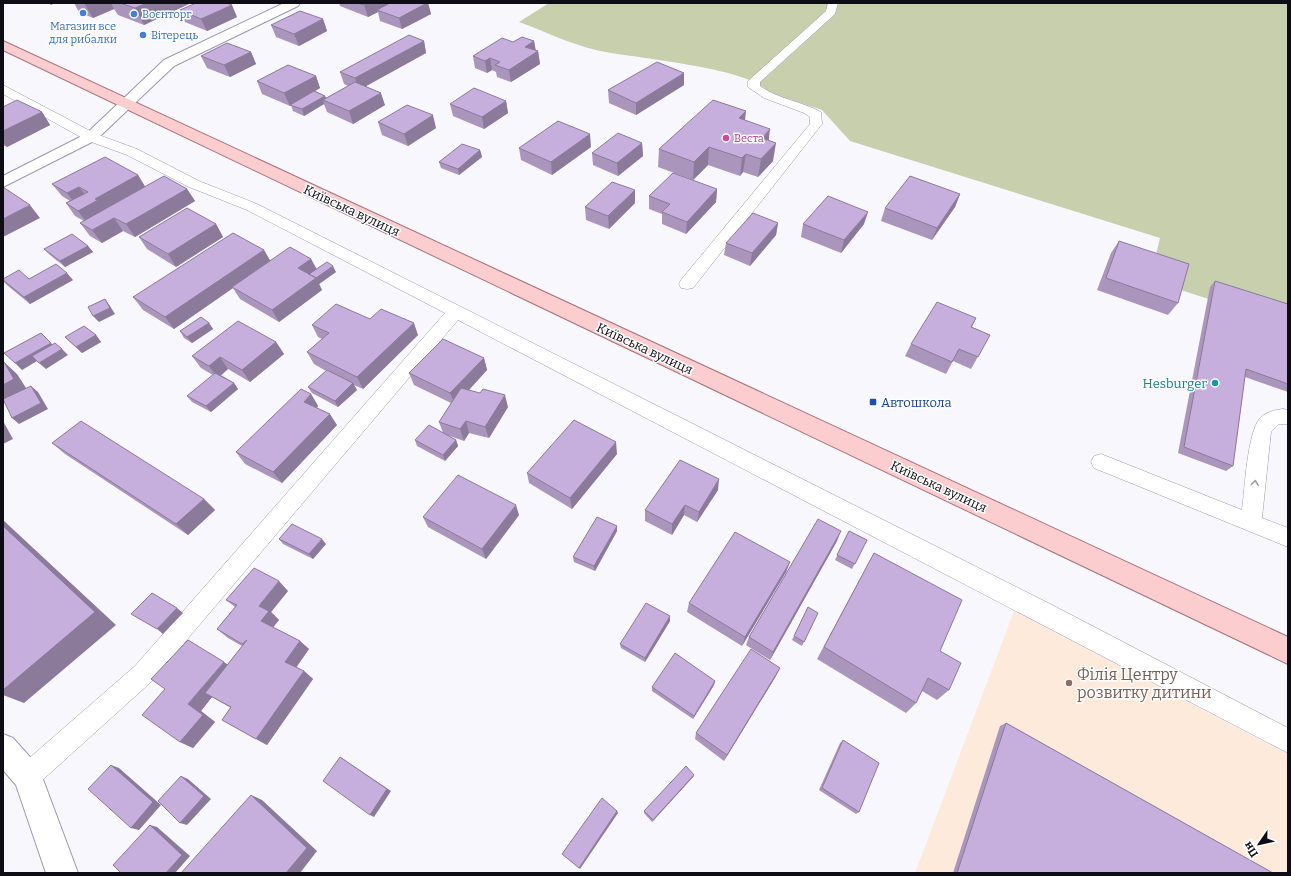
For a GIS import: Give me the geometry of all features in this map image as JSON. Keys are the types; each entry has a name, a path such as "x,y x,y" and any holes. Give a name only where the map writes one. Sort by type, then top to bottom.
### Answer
{"main road":[{"name":"Київська вулиця","path":"3,45 1288,651"}],"street":[{"path":"3,182 92,137 170,62 294,3"},
{"path":"3,748 28,776 62,873"}],"lane":[{"path":"687,284 816,124 816,115 806,108 761,94 754,87 754,81 831,12 833,3"},
{"path":"3,89 92,137 132,152 194,184 252,207 1288,741"},
{"path":"28,776 142,674 456,311"},
{"path":"1251,522 1262,432 1265,424 1271,418 1282,416 1288,417"},
{"path":"1101,462 1288,538"}],"shaded area":[{"name":"Філія Центру розвитку дитини","path":"1014,611 1288,754 1288,873 915,873"}],"green space":[{"path":"549,3 1288,3 1288,303 1267,318 1150,280 1160,238 850,141 822,110 768,92 757,83 738,76 688,65 596,50 567,41 519,22"}],"building":[{"path":"120,3 147,3 135,8"},
{"path":"196,3 227,3 232,5 201,19 180,10"},
{"path":"358,3 369,3 364,5"},
{"path":"390,3 427,3 399,18 377,10"},
{"path":"300,11 323,19 294,34 271,25"},
{"path":"409,35 424,41 355,78 340,72"},
{"path":"522,37 534,41 525,47 538,51 509,70 495,65 500,62 490,58 485,61 473,56 502,38 513,42"},
{"path":"227,43 251,52 224,65 201,56"},
{"path":"657,62 684,73 636,103 608,90"},
{"path":"288,65 316,76 284,93 257,81"},
{"path":"355,82 381,93 349,111 323,100"},
{"path":"474,88 506,101 482,117 450,104"},
{"path":"314,91 325,96 302,109 290,105"},
{"path":"17,100 42,112 3,131 3,107"},
{"path":"713,100 746,111 739,118 770,129 762,138 776,143 761,159 746,154 742,158 709,147 694,162 659,149"},
{"path":"407,105 433,115 404,134 378,122"},
{"path":"558,121 590,134 551,162 519,148"},
{"path":"618,133 642,143 617,163 592,153"},
{"path":"462,144 480,150 458,169 439,162"},
{"path":"105,157 138,175 95,199 98,200 78,211 66,203 88,192 79,187 67,193 52,184"},
{"path":"673,173 717,189 687,222 662,212 670,204 649,196"},
{"path":"164,176 187,189 126,224 114,218 92,230 80,223"},
{"path":"910,176 960,194 937,228 885,208"},
{"path":"612,182 635,190 608,216 585,207"},
{"path":"3,187 30,205 3,219"},
{"path":"828,196 868,212 844,240 803,224"},
{"path":"187,208 216,224 168,254 139,237"},
{"path":"753,213 778,223 752,253 726,243"},
{"path":"233,233 264,250 165,317 133,297"},
{"path":"72,234 88,246 60,261 44,249"},
{"path":"1119,241 1189,264 1178,303 1106,278"},
{"path":"290,247 311,259 298,268 316,278 272,310 232,287"},
{"path":"327,262 333,266 316,278 309,274"},
{"path":"56,264 67,273 24,297 3,280 19,270 29,279"},
{"name":"Hesburger","path":"1215,281 1288,304 1288,384 1246,369 1233,466 1184,447"},
{"path":"105,299 110,308 93,316 88,307"},
{"path":"937,302 976,318 971,327 990,335 978,357 959,349 952,362 911,344"},
{"path":"336,304 370,319 381,309 414,323 357,377 307,352 329,333 312,325"},
{"path":"201,317 209,323 187,337 180,331"},
{"path":"238,321 276,342 242,370 220,357 209,366 192,356"},
{"path":"84,326 96,335 76,347 65,337"},
{"path":"41,333 51,343 15,363 4,353"},
{"path":"443,339 484,358 450,393 409,373"},
{"path":"55,343 62,349 39,363 32,356"},
{"path":"3,362 14,379 3,385"},
{"path":"327,370 353,383 335,401 308,387"},
{"path":"215,373 234,383 206,406 187,396"},
{"path":"31,386 41,403 12,418 3,399"},
{"path":"461,388 480,393 483,389 505,395 485,427 466,421 460,429 439,422"},
{"path":"301,389 311,394 304,402 330,414 273,472 236,452"},
{"path":"574,420 616,442 570,498 527,473"},
{"path":"81,421 204,499 176,524 52,443"},
{"path":"429,425 456,440 443,455 415,440"},
{"path":"680,460 719,479 699,512 685,505 672,524 645,510"},
{"path":"458,475 516,505 482,549 423,517"},
{"path":"597,517 617,526 594,566 573,557"},
{"path":"818,519 841,531 773,652 749,637"},
{"path":"292,524 322,539 309,554 279,539"},
{"path":"3,526 95,612 3,690"},
{"path":"849,531 867,540 855,564 837,555"},
{"path":"735,532 790,562 745,637 689,603"},
{"path":"874,553 962,600 940,651 961,663 949,690 928,678 916,703 824,647"},
{"path":"254,568 279,581 259,606 269,611 261,621 300,641 285,662 304,671 256,739 222,720 231,707 205,693 247,640 242,644 217,629 237,605 226,600"},
{"path":"152,593 177,608 157,629 131,614"},
{"path":"646,603 670,616 645,658 620,644"},
{"path":"808,607 818,613 804,642 794,636"},
{"path":"188,640 224,662 188,704 203,715 180,742 142,715 165,689 151,679"},
{"path":"751,649 780,668 727,755 696,733"},
{"path":"675,653 715,681 694,716 652,687"},
{"path":"1006,723 1273,873 957,873"},
{"path":"843,740 879,763 859,812 822,788"},
{"path":"340,757 387,789 370,815 323,781"},
{"path":"111,765 153,802 131,828 88,789"},
{"path":"686,766 694,775 653,820 644,811"},
{"path":"181,776 204,796 180,823 158,801"},
{"path":"251,795 307,848 286,873 181,873"},
{"path":"602,798 617,811 579,868 562,854"},
{"path":"150,825 182,855 166,873 121,873 113,865"}],"place":[{"name":"Магазин все для рибалки","path":"83,13"},
{"name":"Воєнторг","path":"134,14"},
{"name":"Вітерець","path":"143,35"},
{"name":"Веста","path":"726,138"},
{"name":"Hesburger","path":"1215,383"},
{"name":"Автошкола","path":"873,402"},
{"name":"Філія Центру розвитку дитини","path":"1069,683"}]}
